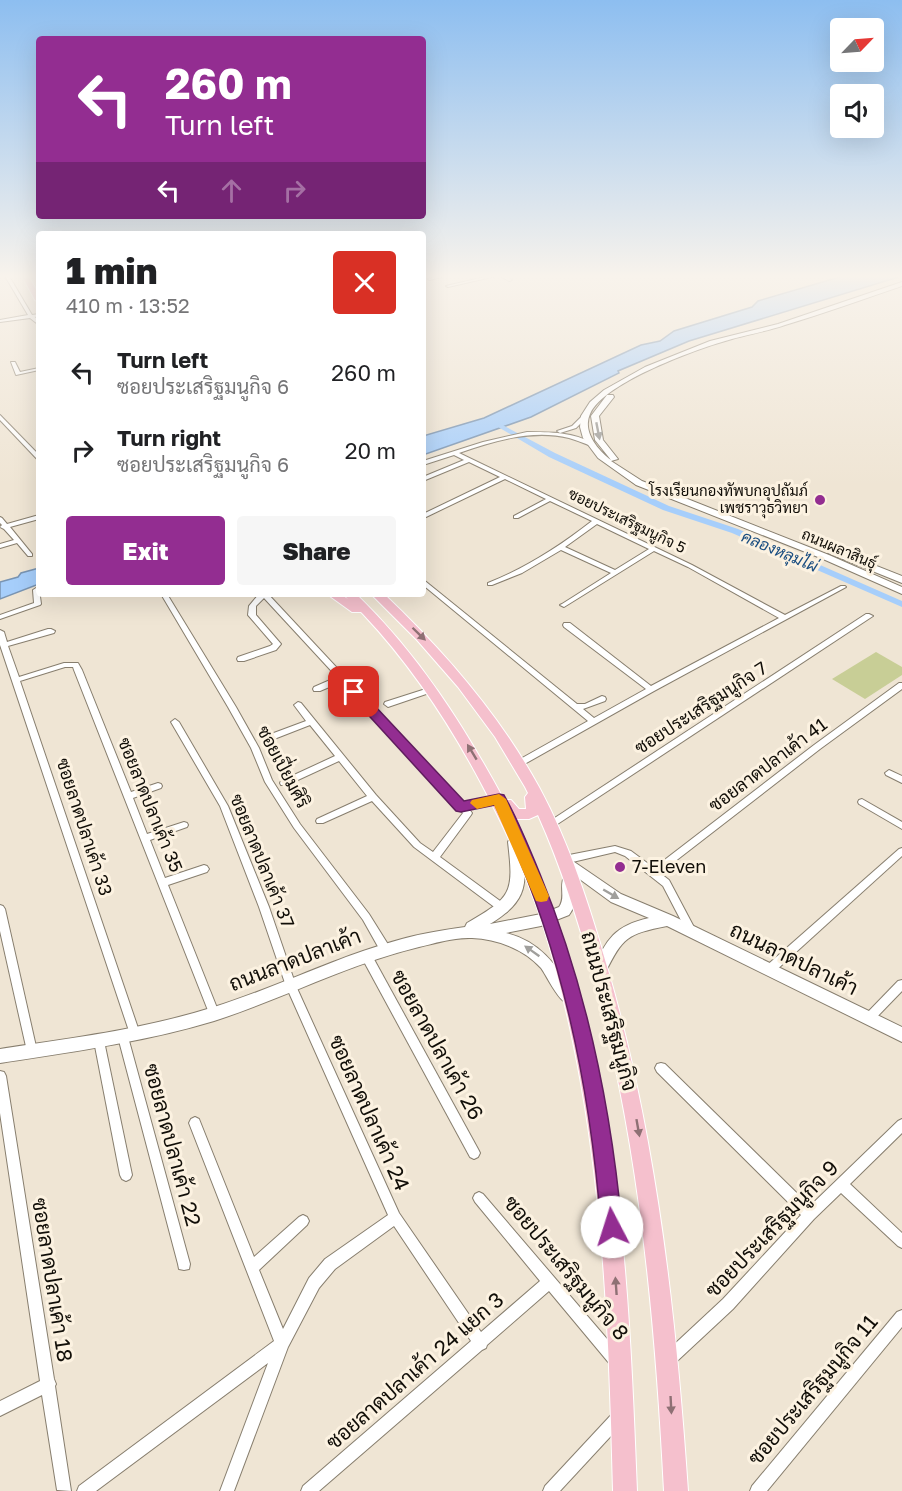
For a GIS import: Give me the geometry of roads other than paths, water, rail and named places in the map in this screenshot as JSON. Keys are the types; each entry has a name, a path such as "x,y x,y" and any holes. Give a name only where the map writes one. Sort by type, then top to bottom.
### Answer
{"main road":[{"name":"ถนนผลาสินธุ์","path":"585,416 590,406 600,396 636,374 708,346"},
{"name":"ถนนผลาสินธุ์","path":"723,346 652,371 612,395 595,416 599,440 607,452 622,466 651,481 902,580"},
{"path":"585,416 584,431 591,444"},
{"name":"ถนนผลาสินธุ์","path":"591,444 595,451 616,469 639,483 826,557 902,591"},
{"path":"338,597 379,622"},
{"name":"ถนนประเสริฐมนูกิจ","path":"352,597 379,622 407,654 484,772 514,829 550,919 577,1014 593,1082 606,1162 622,1366 625,1491"},
{"name":"ถนนประเสริฐมนูกิจ","path":"380,597 429,644 465,685 520,767 550,825 566,866 600,969 631,1094 649,1193 669,1359 676,1491"},
{"path":"390,597 399,614"},
{"path":"484,772 512,811 521,816 532,813 536,807 520,767"},
{"path":"463,932 504,909 516,894 518,882 514,829"},
{"path":"550,919 564,912 569,904 566,866"},
{"name":"ถนนลาดปลาเค้า","path":"566,866 616,898 691,931 902,1035"},
{"name":"ถนนลาดปลาเค้า","path":"0,1056 129,1035 214,1013 385,949 463,932 550,919"},
{"path":"600,969 610,944 618,935 644,925 668,920"},
{"path":"463,932 505,938 525,945 550,967 577,1014"}],"street":[{"path":"13,363 18,374 36,370"},
{"path":"553,433 574,427 585,416"},
{"path":"0,417 36,455"},
{"path":"426,462 500,439 531,433 571,436 591,444"},
{"name":"ซอยประเสริฐมนูกิจ 5","path":"455,453 704,573 785,618"},
{"path":"426,478 468,460"},
{"path":"426,515 505,477"},
{"path":"516,517 550,499"},
{"path":"3,527 36,518"},
{"path":"0,519 3,527 30,555"},
{"path":"490,584 529,568 562,548 597,521"},
{"path":"0,546 18,541"},
{"path":"562,548 615,572"},
{"path":"564,605 653,549"},
{"path":"426,584 594,722"},
{"path":"520,767 651,689 843,587"},
{"path":"0,616 38,604 37,597"},
{"name":"ซอยเปี่ยมศิริ","path":"166,597 232,706 255,748 268,780 297,826 366,917 385,949"},
{"path":"241,659 273,648 276,644 252,615 251,610 261,597"},
{"path":"266,597 468,813 434,858"},
{"name":"ซอยประเสริฐมนูกิจ 7","path":"550,825 869,616"},
{"path":"567,626 651,689"},
{"name":"ซอยลาดปลาเค้า 33","path":"0,632 129,1035"},
{"path":"4,645 51,632"},
{"name":"ซอยลาดปลาเค้า 35","path":"17,680 64,665 75,665 214,1013"},
{"path":"317,689 342,678"},
{"name":"ซอยลาดปลาเค้า 41","path":"655,872 817,747 902,686"},
{"path":"388,704 432,690"},
{"path":"576,707 586,706 602,699"},
{"path":"298,705 372,797 417,845 504,909"},
{"name":"ซอยลาดปลาเค้า 37","path":"175,722 224,806 264,907 291,986"},
{"path":"266,739 311,722"},
{"path":"284,783 339,758"},
{"path":"889,773 902,780"},
{"path":"128,796 158,786"},
{"path":"320,821 372,797"},
{"path":"461,807 499,799"},
{"path":"862,802 902,826"},
{"path":"145,838 184,825"},
{"path":"566,866 615,849 622,850 655,872 672,892 691,931"},
{"path":"769,970 902,851"},
{"path":"163,883 204,869"},
{"path":"0,909 32,1051"},
{"name":"ซอยลาดปลาเค้า 26","path":"366,955 474,1153"},
{"path":"869,1018 902,984"},
{"name":"ซอยลาดปลาเค้า 24","path":"227,1491 282,1344 314,1283 330,1264 394,1217 291,986"},
{"name":"ซอยลาดปลาเค้า 22","path":"129,1035 184,1264"},
{"path":"99,1041 126,1175"},
{"path":"661,1068 810,1215"},
{"name":"ซอยลาดปลาเค้า 18","path":"0,1076 64,1490"},
{"path":"84,1491 282,1344 195,1123"},
{"name":"ซอยประเสริฐมนูกิจ 9","path":"669,1359 728,1304 810,1215 902,1125"},
{"path":"842,1185 902,1242"},
{"name":"ซอยประเสริฐมนูกิจ 8","path":"479,1198 622,1366"},
{"path":"394,1217 481,1343"},
{"path":"252,1268 303,1221"},
{"name":"ซอยลาดปลาเค้า 24 แยก 3","path":"308,1491 549,1283"},
{"name":"ซอยประเสริฐมนูกิจ 11","path":"757,1491 902,1317"},
{"path":"0,1409 49,1384"},
{"path":"550,1491 623,1413"}],"water":[{"path":"640,346 678,346 618,371 619,373 531,417 426,454 426,435 484,418"},
{"path":"36,569 36,585 0,599 0,582 18,577 21,573"}],"waterway":[{"name":"คลองหลุมไผ่","path":"495,423 552,455 666,508 735,531 902,604"}],"place":[{"name":"โรงเรียนกองทัพบกอุปถัมภ์ เพชราวุธวิทยา","path":"820,500"},
{"name":"7-Eleven","path":"620,867"}]}
